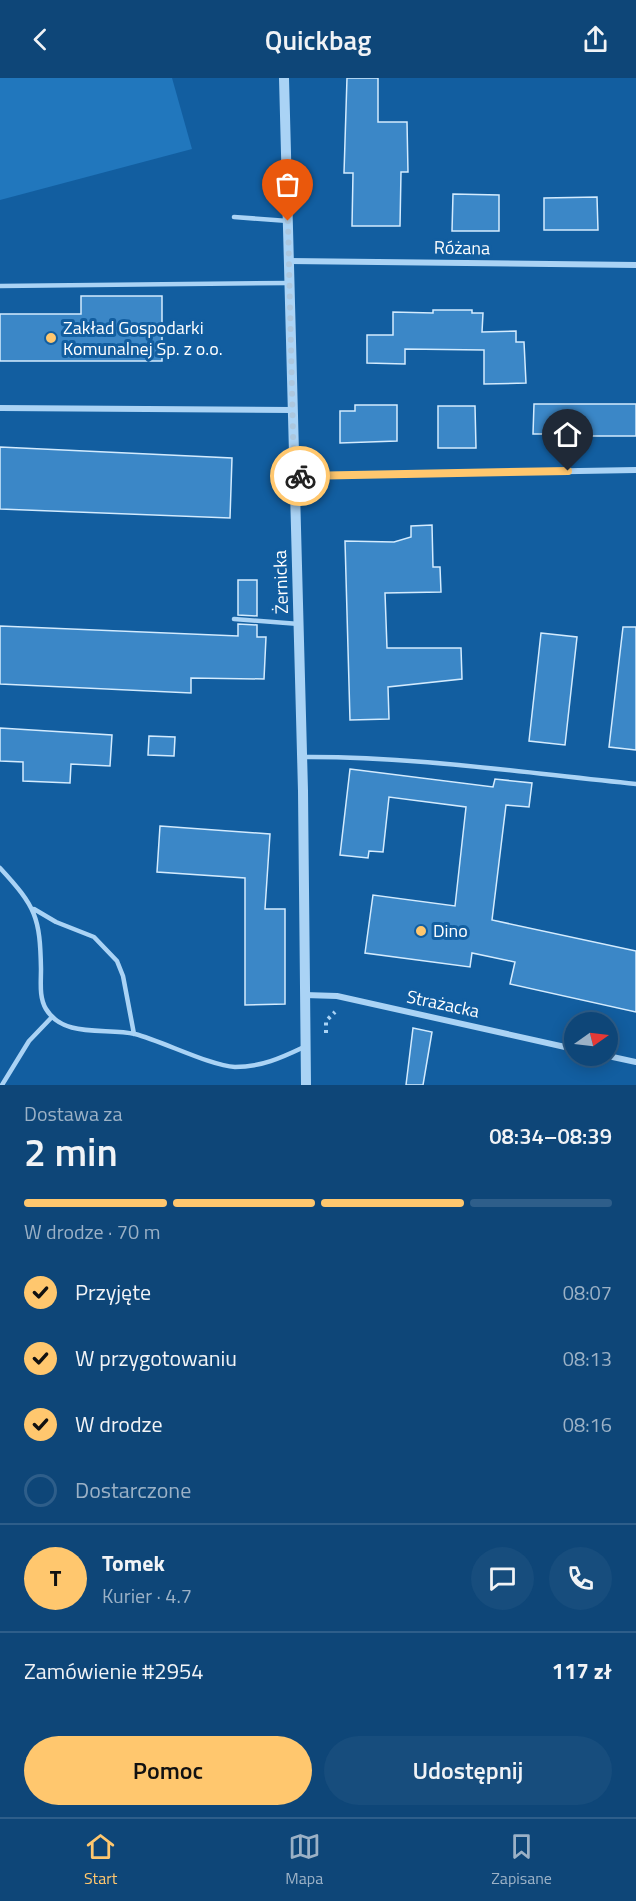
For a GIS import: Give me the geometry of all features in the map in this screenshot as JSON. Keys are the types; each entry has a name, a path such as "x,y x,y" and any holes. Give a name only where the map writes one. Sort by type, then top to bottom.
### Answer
{"street":[{"name":"Żernicka","path":"284,78 302,757 306,1085"},
{"name":"Różana","path":"289,261 636,265"},
{"path":"0,408 292,410"},
{"path":"294,476 636,470"},
{"name":"Strażacka","path":"305,995 336,996 564,1047"},
{"path":"618,1058 636,1062"}],"lane":[{"path":"234,217 288,221"},
{"path":"0,286 289,283"},
{"path":"234,619 299,624"},
{"path":"302,757 341,757 456,765 636,784"},
{"path":"0,868 34,909 56,922 94,937 117,961 123,976 134,1034"},
{"path":"34,909 40,927 42,997 52,1017 71,1027 134,1034 232,1067 276,1061 307,1046"},
{"path":"2,1085 29,1041 52,1017"}],"path":[{"path":"325,1042 326,1021 332,1013 339,1011"}],"shaded area":[{"path":"0,78 172,78 192,149 0,200"}],"building":[{"path":"347,78 378,78 378,122 407,122 408,172 401,172 400,226 352,226 353,173 344,173"},
{"path":"453,194 499,195 499,231 452,231"},
{"path":"597,197 598,230 544,230 544,198"},
{"path":"81,296 162,296 162,361 0,361 0,314 81,314"},
{"path":"433,310 472,310 472,313 483,313 482,332 516,331 516,342 524,342 526,383 484,384 484,350 405,349 405,364 367,363 367,335 393,335 393,312 433,313"},
{"path":"534,404 636,404 636,436 588,436 588,441 553,441 553,434 533,434"},
{"path":"355,405 397,405 397,441 340,443 340,411 355,411"},
{"path":"438,406 475,406 476,448 438,448"},
{"path":"0,447 232,458 230,518 0,509"},
{"path":"432,525 433,567 440,567 441,592 385,593 387,648 461,648 462,679 388,687 389,719 350,720 345,541 394,542 411,537 411,526"},
{"path":"238,580 257,580 257,616 238,615"},
{"path":"238,624 257,625 257,637 266,637 264,679 191,678 191,693 0,684 0,626 238,636"},
{"path":"623,627 636,627 636,750 609,747"},
{"path":"541,633 577,637 565,745 529,741"},
{"path":"0,728 112,735 110,766 71,764 70,783 23,781 23,762 0,761"},
{"path":"149,736 175,737 174,756 148,755"},
{"path":"350,769 493,787 495,779 532,783 529,807 506,805 492,920 636,951 636,1012 510,984 515,962 472,953 470,967 365,953 373,895 455,906 466,807 389,797 383,852 369,851 368,858 340,855"},
{"path":"160,826 270,834 265,909 285,909 285,1004 245,1005 245,878 157,872"},
{"path":"413,1028 432,1032 423,1085 406,1085"}],"way so far":[{"path":"288,221 294,476 300,476"}],"place":[{"name":"Zakład Gospodarki Komunalnej Sp. z o.o.","path":"51,338"},
{"name":"Dino","path":"421,931"}],"route":[{"path":"300,476 568,471"}]}
